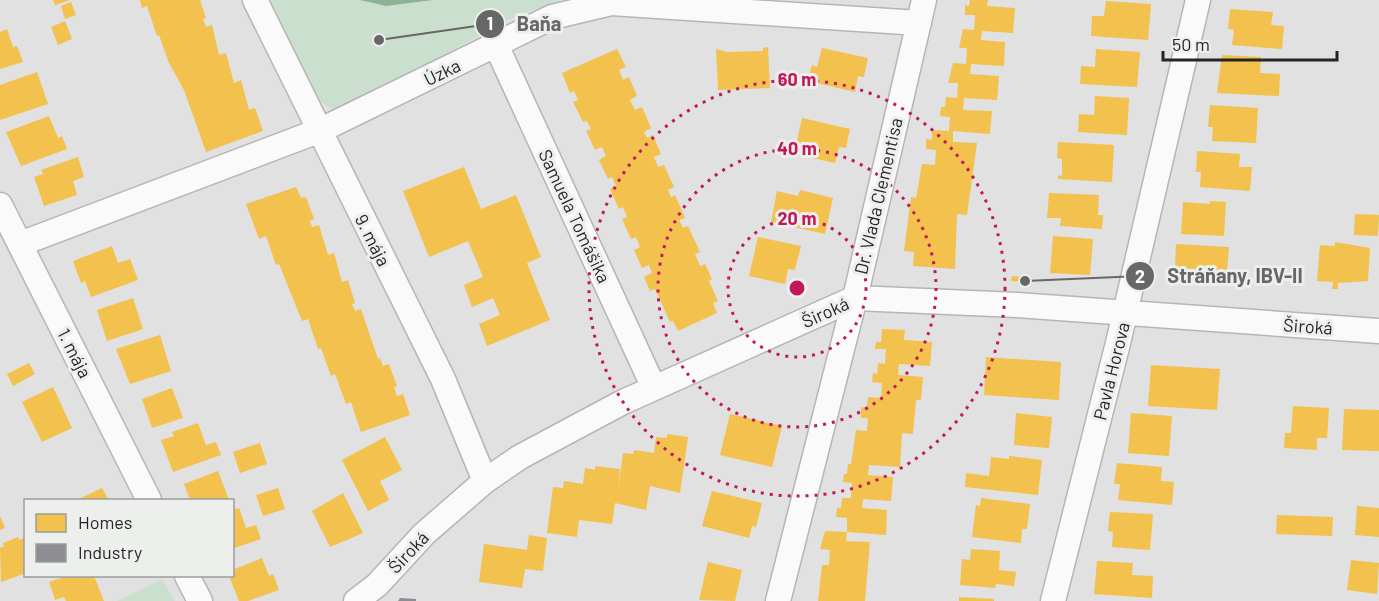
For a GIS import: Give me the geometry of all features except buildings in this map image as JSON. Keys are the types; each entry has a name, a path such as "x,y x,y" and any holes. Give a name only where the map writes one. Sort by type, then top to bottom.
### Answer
{"street":[{"name":"9. mája","path":"255,0 443,379 485,481"},
{"name":"Pavla Horova","path":"1053,601 1125,313 1198,0"},
{"name":"Úzka","path":"20,244 321,130 552,17 611,3 922,11"},
{"name":"Dr. Vlada Clementisa","path":"778,601 855,298 922,11"},
{"name":"Samuela Tomášika","path":"496,45 654,388"},
{"name":"1. mája","path":"0,205 148,499"},
{"name":"Široká","path":"356,601 377,585 424,534 485,481 564,432 654,388 855,298 948,301 1379,331"},
{"path":"188,577 200,601"}],"shaded area":[{"path":"269,0 559,0 512,18 343,109 333,110 320,101"},
{"path":"360,0 433,0 386,6"},
{"path":"162,579 175,601 117,601"}],"place":[{"name":"Baňa","path":"379,40"},
{"name":"Stráňany, IBV-II","path":"1025,281"}]}
